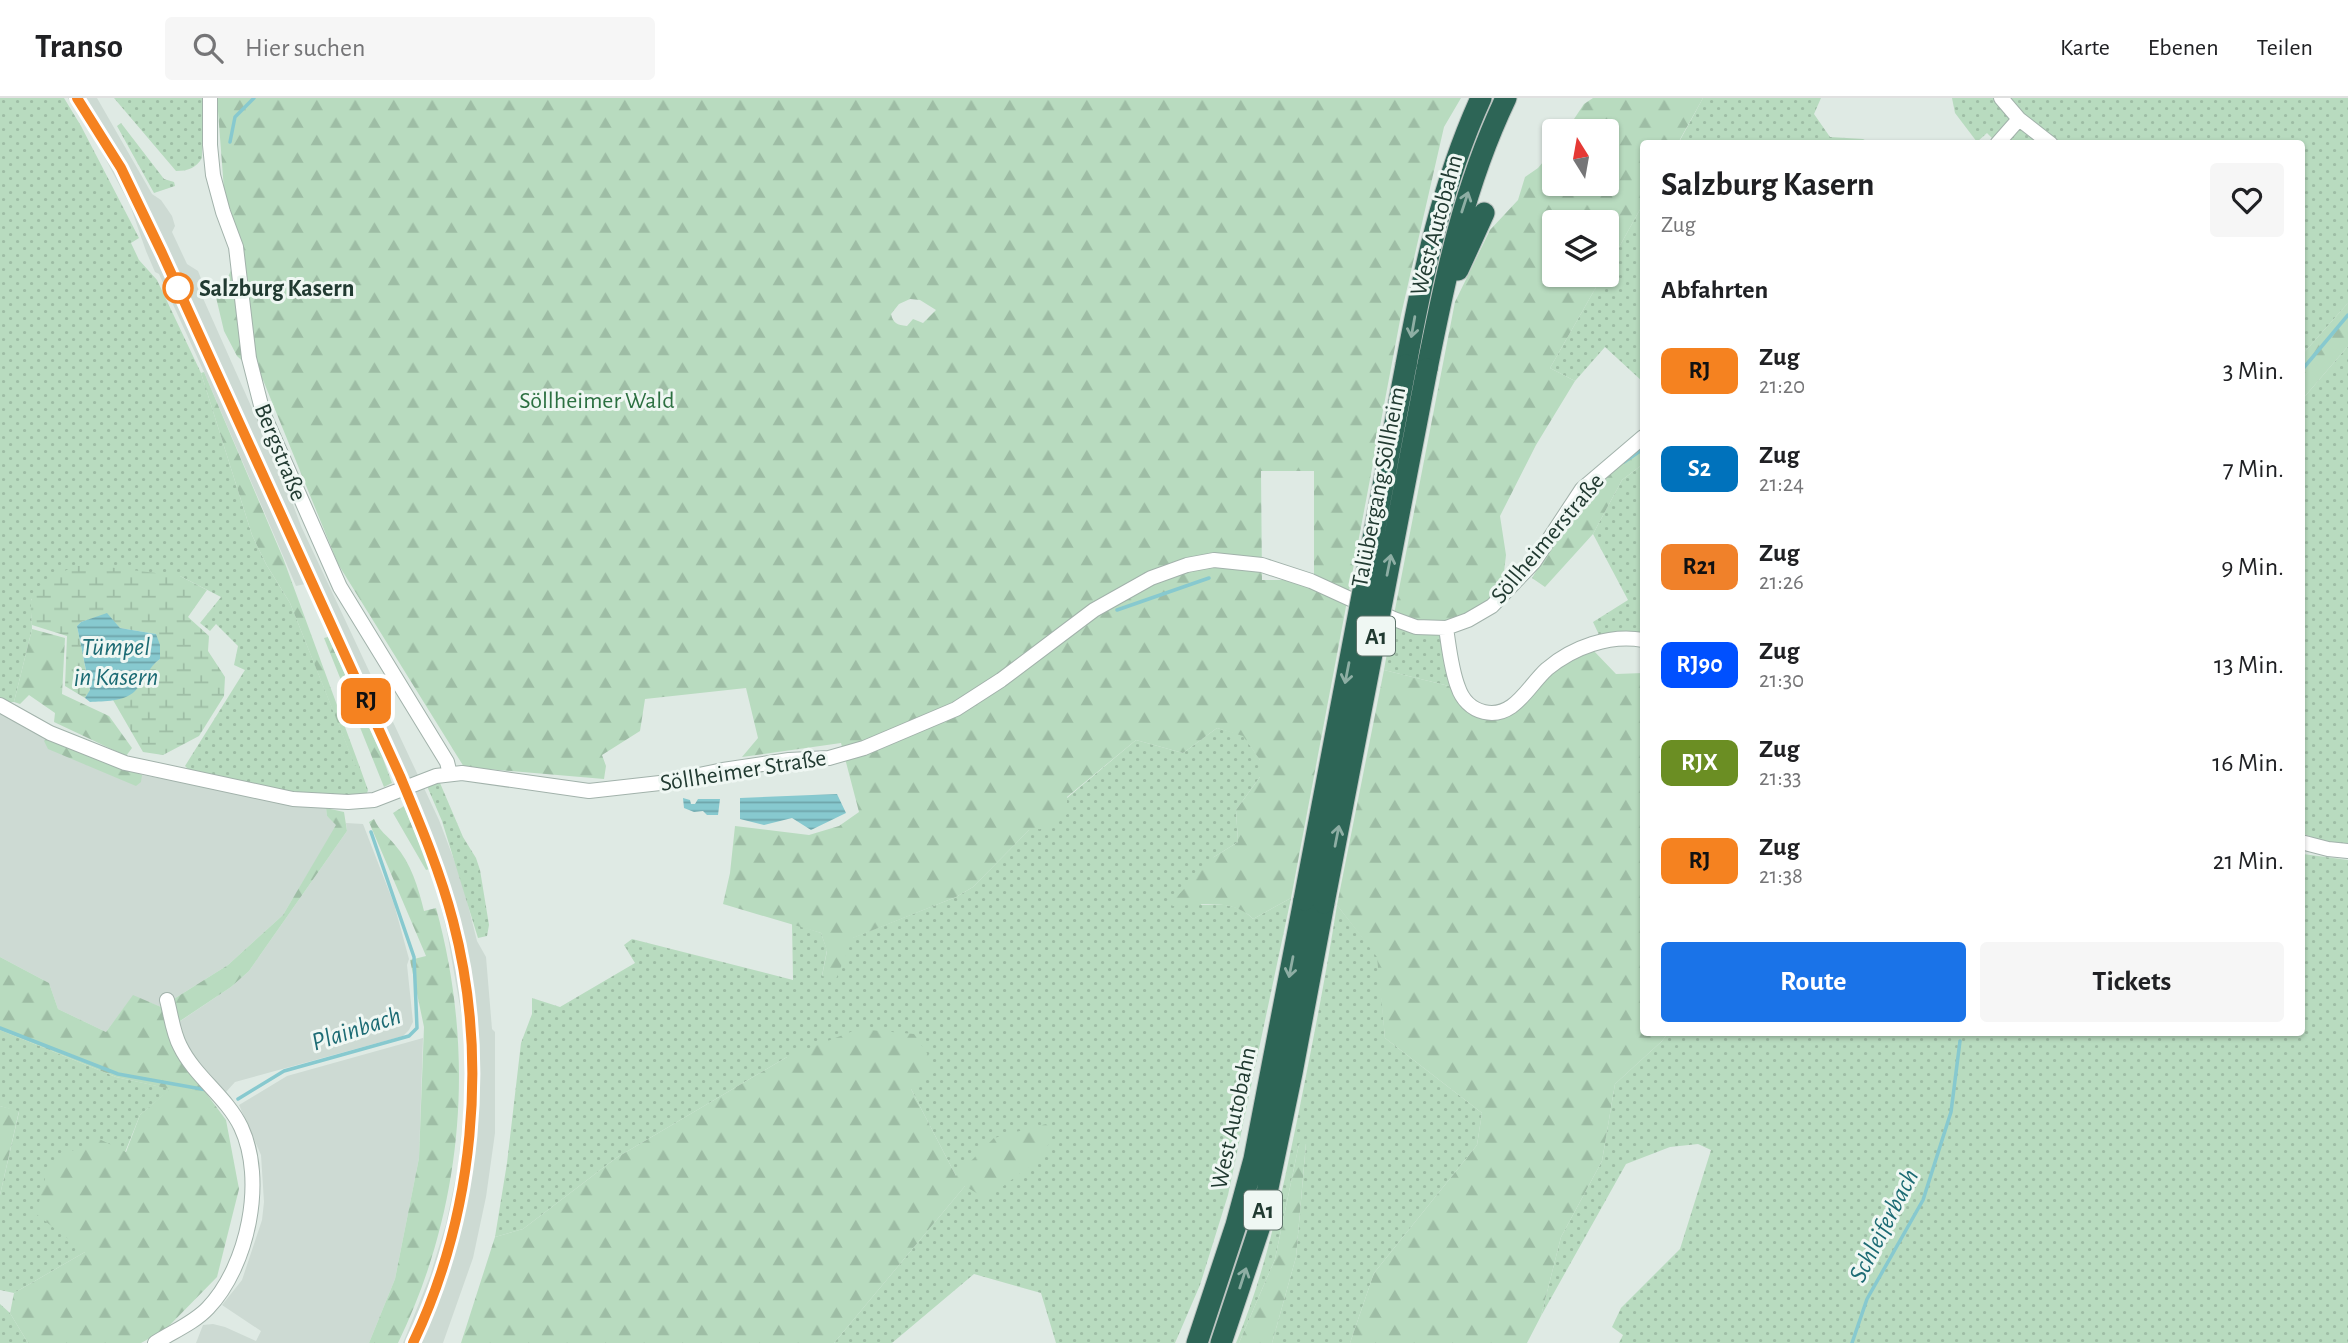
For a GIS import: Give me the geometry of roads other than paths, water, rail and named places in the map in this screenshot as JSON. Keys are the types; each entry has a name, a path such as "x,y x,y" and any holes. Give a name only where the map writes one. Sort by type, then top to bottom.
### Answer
{"highway":[{"name":"West Autobahn","path":"1416,367 1420,289 1440,206 1460,147 1481,98"},
{"name":"West Autobahn","path":"1416,367 1438,316 1462,210 1506,98"},
{"path":"1438,316 1451,295 1465,251 1484,213"},
{"name":"Talübergang Söllheim","path":"1314,902 1416,367"},
{"name":"West Autobahn","path":"1197,1343 1236,1226 1254,1159 1314,902"},
{"name":"West Autobahn","path":"1221,1343 1260,1226 1292,1073 1314,902"}],"street":[{"name":"Bergstraße","path":"210,98 213,175 236,247 249,358 263,413 340,587 447,762 450,774"},
{"path":"2001,98 2019,119 2046,140"},
{"path":"2001,140 2019,119"},
{"name":"Söllheimerstraße","path":"1446,628 1468,620 1492,606 1534,562 1582,489 1640,440"},
{"name":"Söllheimer Straße","path":"0,705 50,733 125,763 293,799 348,802 374,800 396,794 436,776 462,773 589,791 660,783 789,760 829,758 864,748 956,709 1001,680 1094,610 1150,578 1187,565 1214,560 1262,565 1292,573 1404,624 1446,628"},
{"path":"1446,628 1458,687 1467,703 1477,711 1491,714 1514,705 1548,668 1583,648 1599,641 1640,640"},
{"path":"2305,844 2348,851"},
{"path":"155,1343 194,1319 208,1308 220,1293 236,1264 253,1205 254,1181 252,1161 242,1128 232,1111 179,1045 167,1000"}],"water":[{"name":"Tümpel in Kasern","path":"107,613 120,628 156,634 160,645 160,659 130,695 114,700 90,702 85,698 90,690 77,626"},
{"path":"837,794 846,813 811,830 792,818 764,825 740,819 740,798"},
{"path":"683,798 690,800 691,804 695,804 698,799 720,799 718,815 707,815 703,811 694,812 684,808"}],"waterway":[{"path":"230,142 235,117 254,98"},
{"name":"Schleiferbach","path":"2305,366 2348,315"},
{"path":"1624,462 1640,451"},
{"path":"1117,610 1209,578"},
{"name":"Plainbach","path":"238,1099 284,1071 409,1036 417,1028 414,957 371,832"},
{"name":"Plainbach","path":"0,1028 118,1074 207,1090"},
{"name":"Schleiferbach","path":"1852,1343 1867,1299 1923,1200 1951,1112 1960,1041"}],"railway":[{"path":"77,98 121,168 162,253 400,776 448,902 464,973 471,1027 469,1135 462,1189 450,1242 434,1294 413,1343"}],"train":[{"name":"RJ","path":"77,98 121,168 162,253 400,776 429,846 454,924 470,1025 469,1131 461,1196 453,1233 443,1267 413,1343"}],"place":[{"name":"Salzburg Kasern","path":"178,288"}],"park label":[{"name":"Söllheimer Wald","path":"597,400"}]}
